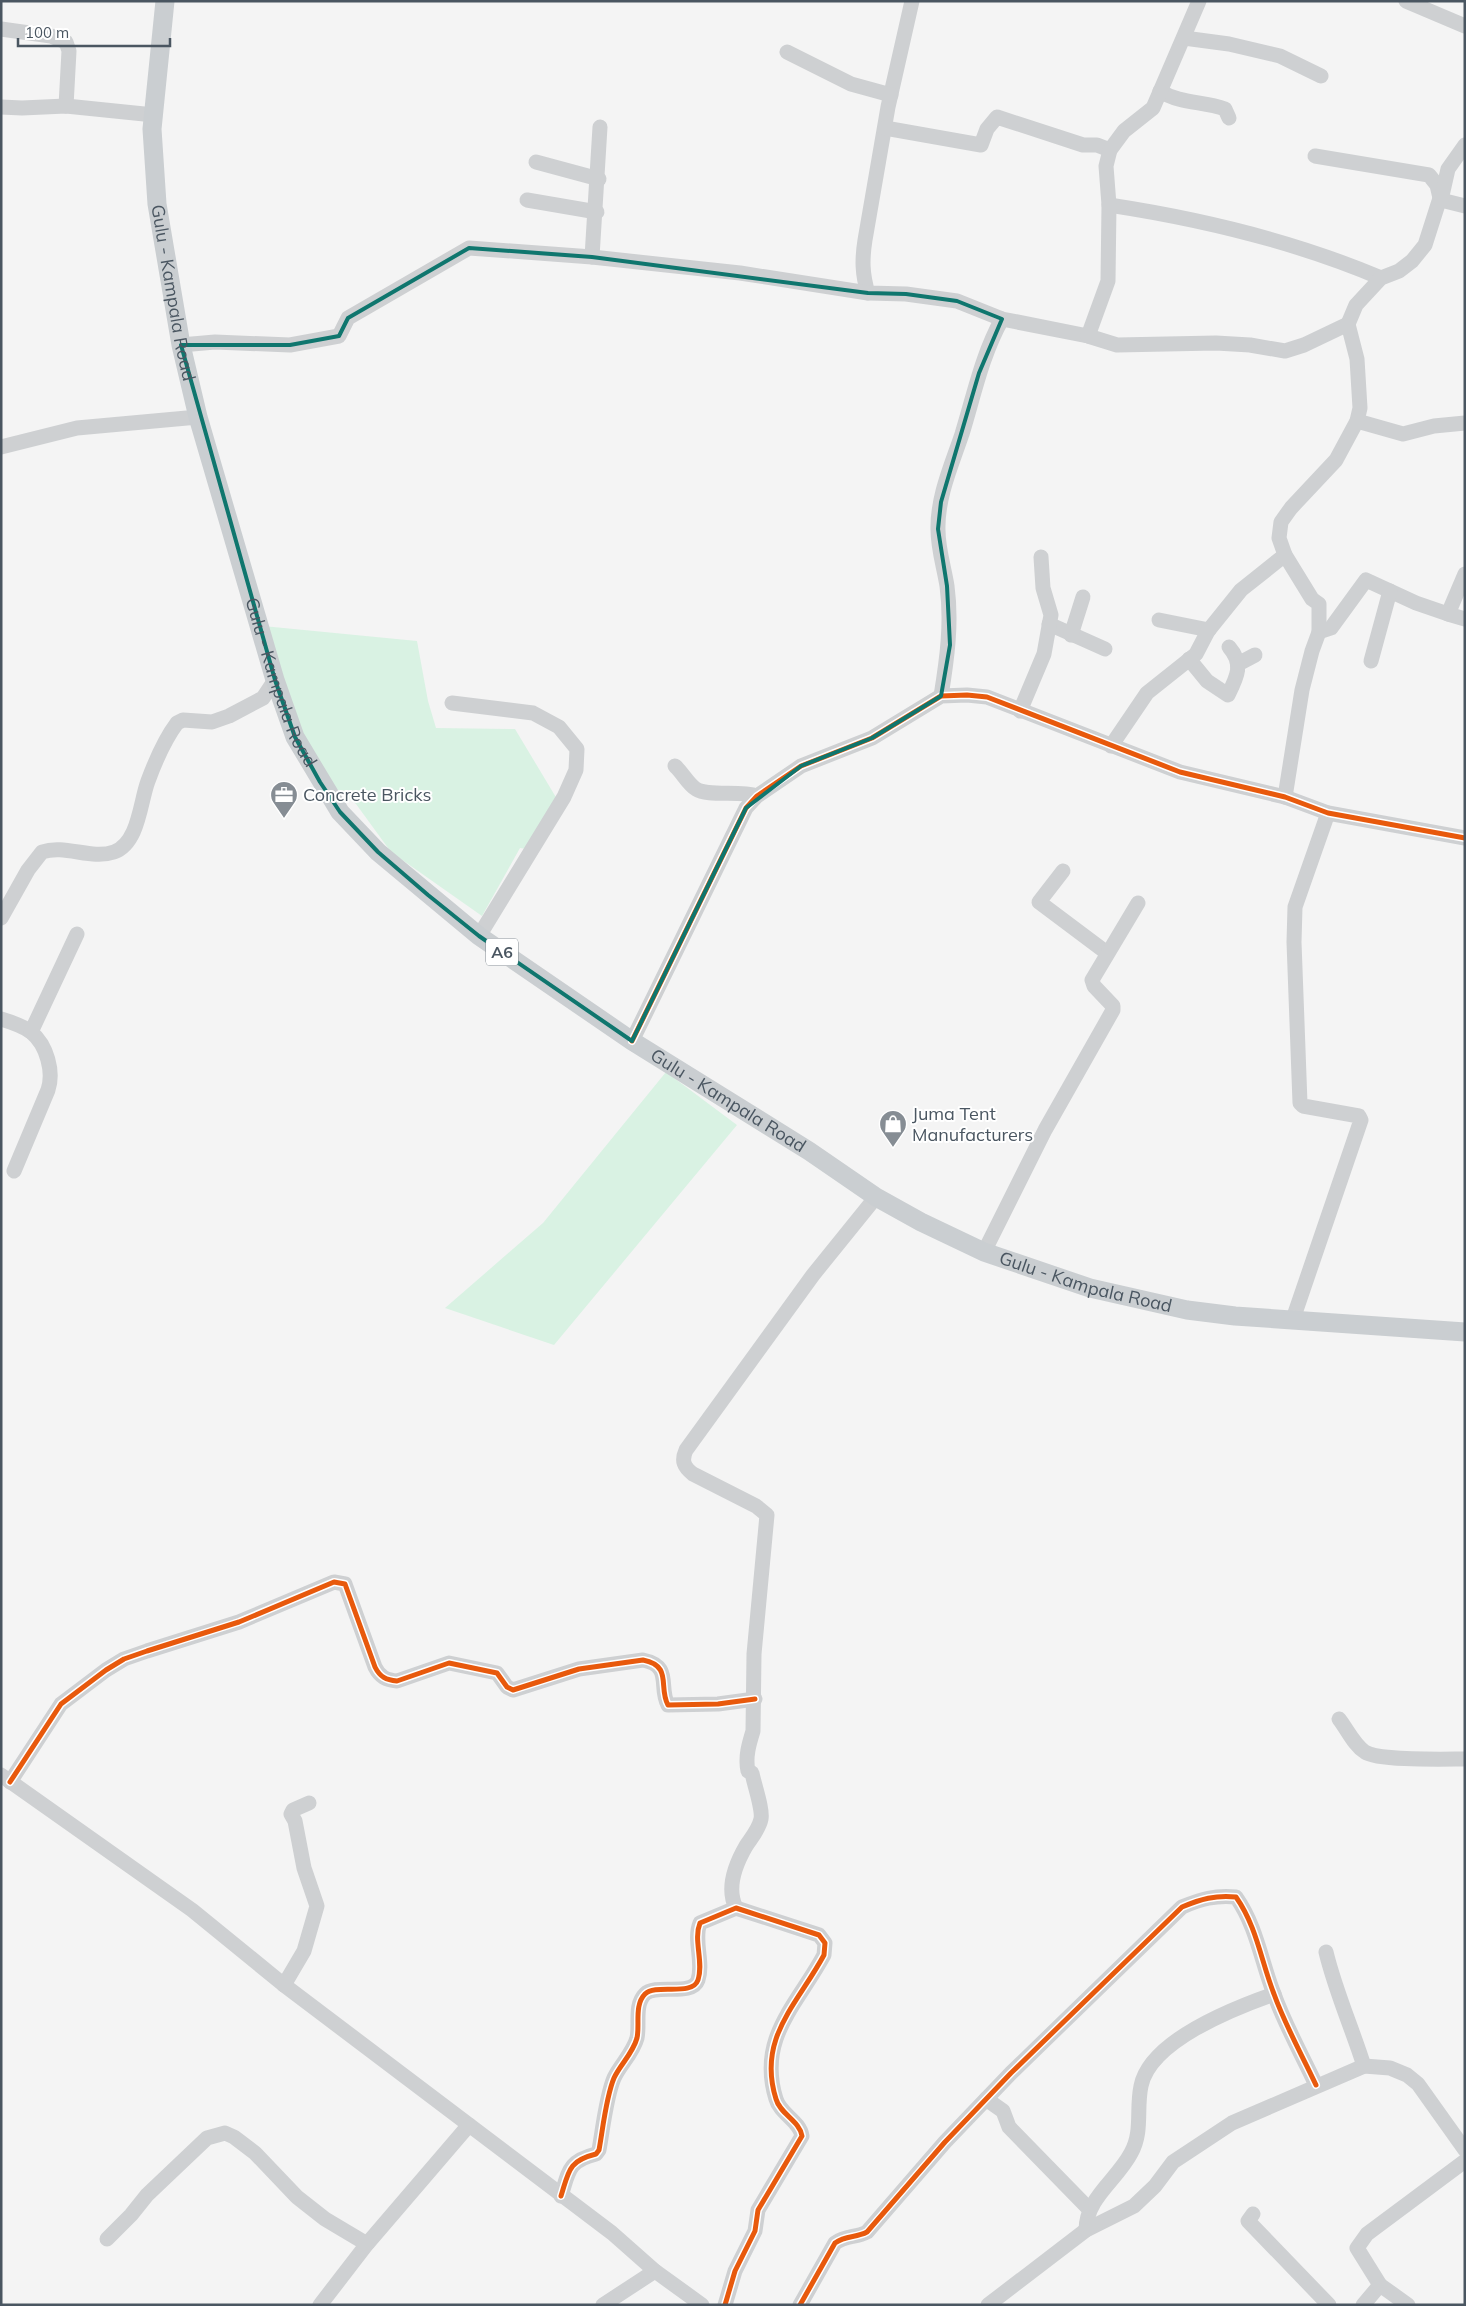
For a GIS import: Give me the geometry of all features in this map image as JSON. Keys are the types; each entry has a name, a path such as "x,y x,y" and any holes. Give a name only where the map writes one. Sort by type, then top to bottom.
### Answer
{"main road":[{"name":"Gulu - Kampala Road","path":"165,1 154,115 158,204 181,345 198,416 275,680 294,737 340,812 378,852 479,936 632,1041 794,1142 876,1197 921,1222 984,1252 1090,1288 1177,1308 1235,1316 1465,1332"}],"street":[{"path":"868,293 863,277 862,262 891,95 912,1"},
{"path":"1088,336 1108,281 1109,205 1106,166 1110,150 1124,131 1152,108 1199,1"},
{"path":"1406,1 1465,26"},
{"path":"1,29 51,36 66,42 69,51 66,106"},
{"path":"1184,38 1229,44 1280,56 1322,76"},
{"path":"787,52 851,84 891,95"},
{"path":"1160,91 1181,101 1214,105 1226,109 1229,118"},
{"path":"1,106 22,108 66,106 154,115"},
{"path":"885,128 981,145 987,129 997,117 1083,146 1097,145 1110,150"},
{"path":"592,256 597,212 600,127"},
{"path":"1285,797 1302,690 1319,632 1319,604 1312,599 1285,555 1279,538 1281,522 1291,508 1336,460 1357,421 1360,408 1357,359 1348,324 1356,305 1381,278 1399,271 1412,262 1425,245 1448,169 1465,145"},
{"path":"1315,156 1429,175 1437,185 1440,199"},
{"path":"536,162 599,179"},
{"path":"1440,199 1465,206"},
{"path":"527,200 597,212"},
{"path":"1109,205 1230,228 1345,263 1381,278"},
{"path":"181,345 215,342 290,345 339,336 348,318 469,248 592,256 740,273 868,293 906,294 957,301 1002,319 1088,336 1117,345 1216,343 1250,345 1285,351 1304,345 1348,324"},
{"path":"941,696 950,645 947,586 940,556 938,529 941,502 979,373 992,337 1002,319"},
{"path":"1,447 69,430 198,416"},
{"path":"1357,421 1404,434 1434,426 1465,423"},
{"path":"1111,746 1147,693 1196,654 1209,630 1241,590 1285,555"},
{"path":"1020,711 1044,654 1051,615 1043,588 1042,557"},
{"path":"1448,614 1465,574"},
{"path":"1319,632 1331,628 1366,580 1448,614 1465,619"},
{"path":"1371,661 1390,591"},
{"path":"1071,635 1083,597"},
{"path":"1159,620 1209,630"},
{"path":"1049,624 1105,650"},
{"path":"1189,659 1207,680 1228,695 1234,683 1238,664 1237,656 1229,647"},
{"path":"1238,664 1256,655"},
{"path":"1,918 28,870 42,852 60,849 102,854 114,852 126,843 135,826 148,781 177,723 183,720 212,722 229,716 263,698 275,680"},
{"path":"632,1041 746,808 757,796 801,766 872,738 941,696 967,694 987,697 1180,772 1285,797 1328,812 1465,838"},
{"path":"452,703 533,713 558,727 577,749 576,770 564,797 479,936"},
{"path":"675,766 696,789 709,793 726,792 757,796"},
{"path":"1293,1319 1361,1122 1359,1116 1303,1106 1300,1103 1294,942 1295,907 1328,812"},
{"path":"1063,871 1039,902 1107,953"},
{"path":"984,1252 1045,1130 1113,1010 1113,1006 1094,986 1092,981 1138,903"},
{"path":"31,1032 77,934"},
{"path":"1,1019 31,1032 52,1068 52,1079 14,1171"},
{"path":"736,1908 730,1896 731,1884 740,1858 758,1829 762,1818 752,1773 748,1771 747,1764 749,1742 753,1731 755,1699 754,1654 767,1515 756,1506 693,1474 686,1468 683,1456 814,1275 876,1197"},
{"path":"702,2305 655,2271 612,2233 284,1985 192,1910 6,1778 61,1704 106,1670 124,1659 239,1622 287,1601 340,1582 345,1584 374,1667 383,1678 389,1681 397,1681 449,1663 497,1673 507,1687 513,1690 579,1670 643,1660 652,1662 664,1675 665,1700 668,1705 718,1704 755,1699"},
{"path":"1339,1719 1359,1748 1368,1754 1424,1760 1465,1759"},
{"path":"284,1985 304,1951 316,1906 304,1868 295,1821 291,1814 293,1810 309,1803"},
{"path":"800,2305 835,2243 842,2237 862,2235 867,2232 986,2099 1072,2012 1182,1907 1201,1898 1236,1897 1253,1924 1274,1994 1316,2085"},
{"path":"561,2196 573,2163 596,2154 599,2150 611,2086 636,2041 637,2018 643,1996 651,1991 684,1989 694,1986 698,1981 700,1969 698,1930 700,1923 736,1908 814,1932 822,1938 825,1947 816,1971 780,2025 769,2074 776,2102 784,2114 799,2128 802,2136 758,2210 755,2231 735,2271 725,2305"},
{"path":"1326,1952 1332,1978 1340,1994 1364,2066"},
{"path":"1086,2230 1086,2218 1090,2208 1128,2160 1134,2149 1138,2134 1140,2087 1151,2063 1160,2053 1194,2030 1239,2006 1274,1994"},
{"path":"988,2305 1086,2230 1134,2206 1156,2186 1173,2162 1232,2123 1316,2085 1364,2066 1390,2068 1407,2075 1418,2084 1465,2150"},
{"path":"986,2099 1003,2112 1010,2126 1090,2208"},
{"path":"320,2305 367,2244 469,2125"},
{"path":"107,2239 131,2215 148,2194 207,2138 224,2133 234,2137 255,2153 297,2197 311,2208 367,2244"},
{"path":"1408,2305 1380,2285 1357,2248 1367,2234 1465,2161"},
{"path":"1253,2214 1248,2221 1329,2305"},
{"path":"603,2305 655,2271"},
{"path":"1362,2305 1380,2285"}],"highlighted area":[{"path":"469,248 592,257 868,293 906,294 957,301 1002,319 979,373 941,502 938,529 947,586 950,645 941,696 872,738 801,766 746,808 632,1041 479,936 428,895 378,852 340,812 320,782 295,737 275,680 181,345 290,345 339,336 348,318"}],"green space":[{"path":"263,626 417,641 428,701 436,728 515,729 557,799 527,849 520,848 482,916 391,852 356,804 329,783 294,717"},
{"path":"666,1072 737,1125 554,1345 445,1308 543,1223"}],"cycle path":[{"path":"632,1041 746,808 757,796 801,766 872,738 941,696 967,695 987,697 1180,772 1285,797 1328,813 1465,838"},
{"path":"10,1782 61,1704 106,1670 124,1659 239,1622 334,1582 345,1584 375,1667 381,1676 390,1680 397,1681 449,1663 497,1673 507,1687 513,1690 579,1669 643,1660 652,1663 661,1672 668,1705 718,1704 755,1699"},
{"path":"800,2305 835,2243 867,2232 945,2142 1011,2073 1182,1907 1208,1898 1236,1897 1254,1932 1269,1982 1283,2017 1316,2085"},
{"path":"561,2196 571,2168 580,2160 596,2154 599,2150 611,2086 614,2078 633,2049 638,2033 638,2009 645,1994 657,1990 689,1988 698,1980 700,1973 698,1937 700,1923 736,1908 819,1935 825,1943 824,1955 783,2023 776,2040 772,2058 772,2077 776,2099 781,2109 798,2126 802,2136 758,2210 755,2231 735,2271 725,2305"}],"place":[{"name":"Concrete Bricks","path":"284,819"},
{"name":"Juma Tent Manufacturers","path":"893,1148"}]}
